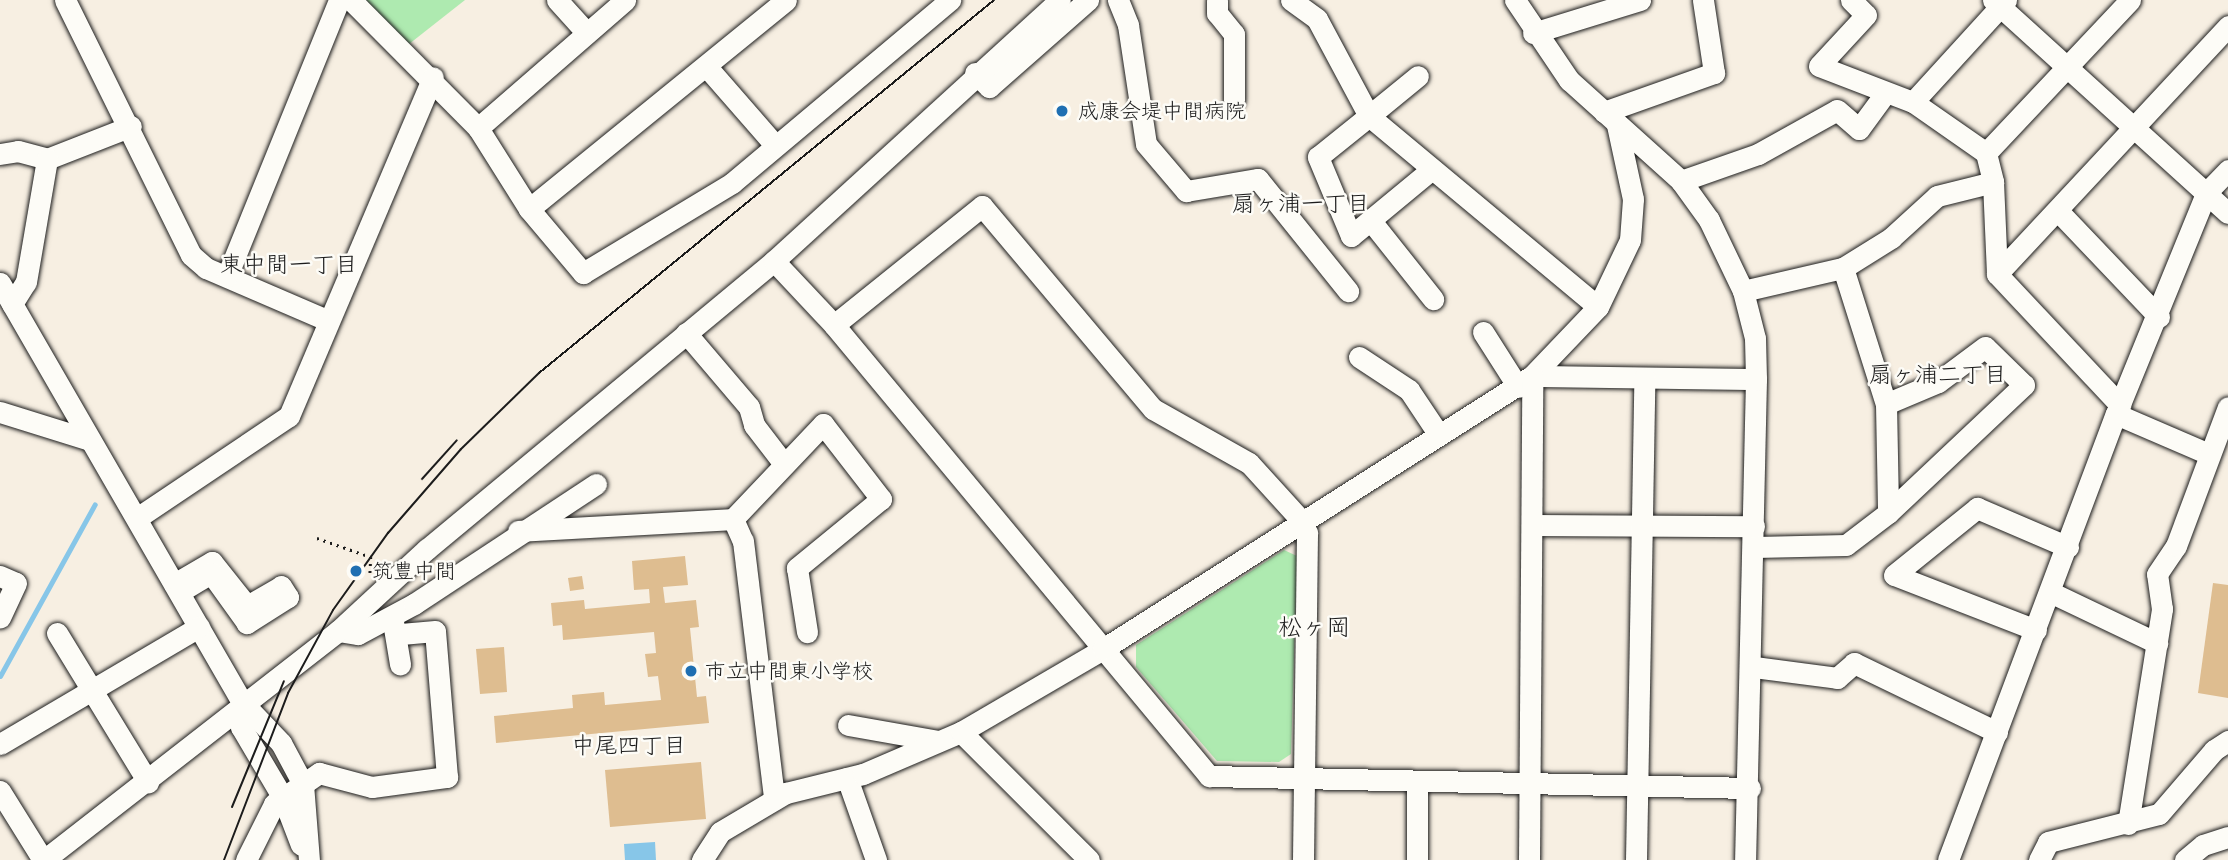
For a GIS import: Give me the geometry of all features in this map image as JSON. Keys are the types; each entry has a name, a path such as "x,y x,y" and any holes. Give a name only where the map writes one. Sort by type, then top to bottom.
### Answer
{"street":[{"path":"65,0 131,126 191,255 227,276 327,320"},
{"path":"227,276 339,0"},
{"path":"351,0 433,77 478,128 529,209 583,273 732,183 950,0"},
{"path":"557,0 586,32"},
{"path":"478,128 625,0"},
{"path":"529,209 786,0"},
{"path":"0,791 44,860 148,782 241,701 338,631 427,549 774,261 975,74 1060,0"},
{"path":"975,74 989,87 1088,0"},
{"path":"1118,0 1128,25 1146,144 1186,191 1258,179 1348,291"},
{"path":"1217,0 1217,13 1234,34 1234,100"},
{"path":"1291,0 1317,19 1369,116 1598,307"},
{"path":"1515,0 1533,33 1569,80 1611,119 1660,157 1681,181 1709,220 1743,291 1755,338 1756,379 1754,667 1745,860"},
{"path":"1533,33 1640,0"},
{"path":"1611,119 1714,73 1703,0"},
{"path":"1986,152 2130,0"},
{"path":"1913,102 1999,2 2228,213"},
{"path":"1865,5 1819,66 1884,95 1913,102 1986,152 1993,182 1997,274 2118,410 2209,454"},
{"path":"1997,274 2059,212 2228,26"},
{"path":"706,66 775,145"},
{"path":"1418,76 1318,157 1351,236 1432,169"},
{"path":"137,518 289,416 327,320 433,77"},
{"path":"1681,181 1758,154 1837,110 1859,129 1884,95"},
{"path":"702,860 720,832 774,799 847,778 961,732 1103,649 1300,519 1525,382 1598,307 1630,240 1633,199 1611,119"},
{"path":"0,154 18,151 47,159 131,126"},
{"path":"12,304 26,282 47,159"},
{"path":"1948,860 2118,410 2158,317 2206,193 2228,170"},
{"path":"1743,291 1843,268 1891,238 1937,196 1993,182"},
{"path":"834,325 982,206 1153,409 1249,463 1300,519 1307,533 1303,860"},
{"path":"2059,212 2158,317"},
{"path":"1371,221 1433,299"},
{"path":"774,261 834,325 1209,776 1304,777 1530,787 1750,788"},
{"path":"1843,268 1886,404 1888,513"},
{"path":"0,283 241,701 281,743 303,784 307,860"},
{"path":"1483,332 1525,382 1532,525 1529,860"},
{"path":"686,333 749,407 754,425 784,464"},
{"path":"1532,525 1642,527 1846,545 1888,513 2024,385 1985,347 1938,382 1886,404"},
{"path":"1359,357 1409,390 1439,435"},
{"path":"1525,382 1644,378 1756,379"},
{"path":"1636,860 1644,378"},
{"path":"2128,824 2162,609 2157,574 2176,546 2228,407"},
{"path":"0,412 90,440"},
{"path":"517,531 733,519 823,424 881,499 797,568 807,632"},
{"path":"394,625 517,531 596,484"},
{"path":"2036,630 1894,575 1977,508 2068,547"},
{"path":"733,519 743,541 774,799"},
{"path":"212,562 247,606 281,586 288,597 247,623 211,573 177,588 212,562"},
{"path":"0,576 16,583 0,618"},
{"path":"2050,592 2157,643"},
{"path":"246,860 268,814 283,798 319,773 372,786 447,777 435,631 394,625 358,634 338,631"},
{"path":"394,625 400,664"},
{"path":"0,744 92,693 199,627"},
{"path":"57,633 148,782"},
{"path":"1754,667 1837,678 1854,663 1997,732"},
{"path":"241,701 241,727 283,798 307,860"},
{"path":"848,725 939,741"},
{"path":"961,732 1089,860"},
{"path":"2039,860 2048,842 2128,824 2159,814 2214,750 2228,741"},
{"path":"847,778 876,860"},
{"path":"1417,783 1417,860"},
{"path":"2185,860 2203,845 2228,837"}],"path":[{"path":"317,538 371,557 369,582"}],"green space":[{"path":"366,0 465,0 404,48"},
{"path":"1284,550 1297,556 1291,754 1279,762 1217,761 1136,667 1136,645"}],"water":[{"path":"655,842 656,860 625,860 624,844"}],"building":[{"path":"685,556 688,585 663,587 665,603 696,600 699,627 690,628 697,697 706,696 709,723 496,743 494,716 573,708 572,695 604,692 605,705 661,700 658,676 648,677 645,654 656,653 654,632 563,640 562,625 553,626 551,603 584,600 585,609 650,603 649,589 634,590 632,561"},
{"path":"582,576 584,589 570,591 568,578"},
{"path":"2213,583 2228,585 2228,698 2198,693"},
{"path":"504,647 507,692 480,694 476,649"},
{"path":"701,762 706,819 610,827 605,770"}],"waterway":[{"path":"0,676 95,504"}],"tram line":[{"path":"224,860 288,693 333,610 388,533 461,449 539,373 994,0"},
{"path":"422,479 457,440"},
{"path":"232,807 284,681"}],"place":[{"name":"成康会堤中間病院","path":"1062,111"},
{"name":"筑豊中間","path":"356,571"},
{"name":"市立中間東小学校","path":"691,671"}],"district":[{"name":"扇ヶ浦一丁目","path":"1301,204"},
{"name":"東中間一丁目","path":"289,265"},
{"name":"扇ヶ浦二丁目","path":"1938,375"},
{"name":"松ヶ岡","path":"1314,628"},
{"name":"中尾四丁目","path":"629,746"}]}
